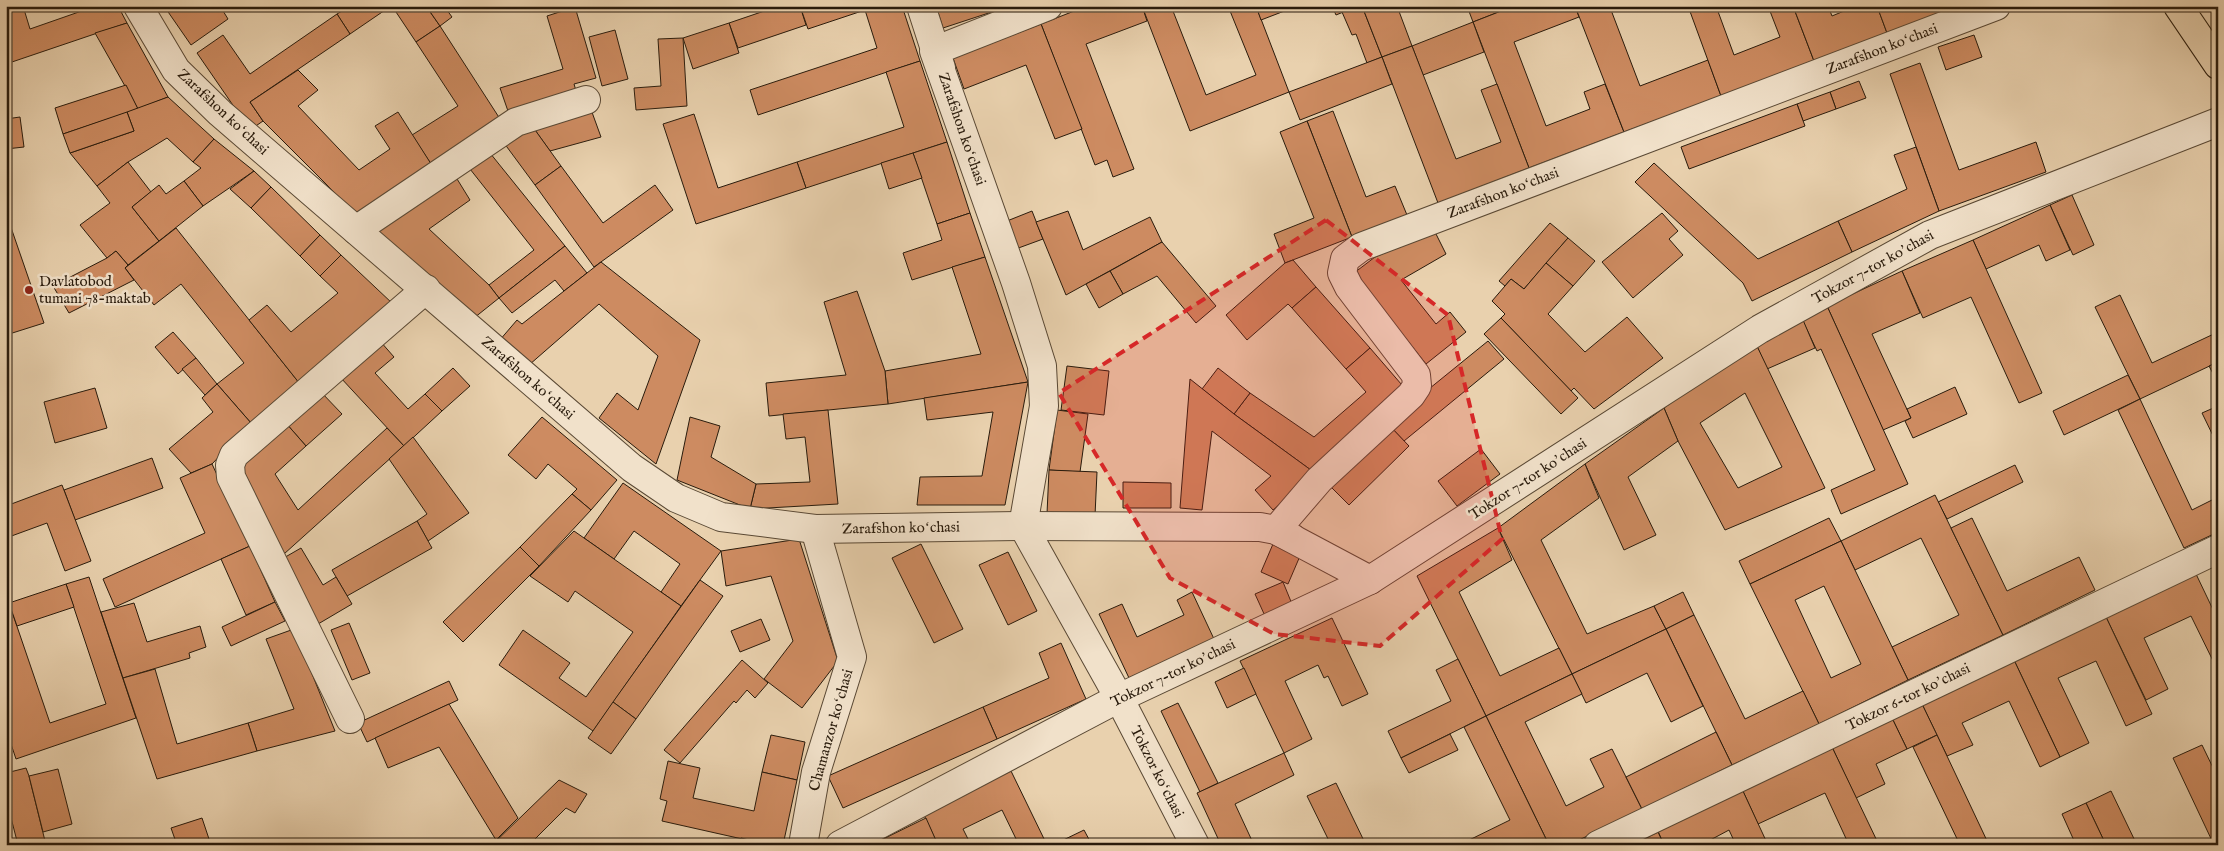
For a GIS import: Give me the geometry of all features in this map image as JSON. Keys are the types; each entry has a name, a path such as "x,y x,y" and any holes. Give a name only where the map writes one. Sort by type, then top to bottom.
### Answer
{"highway":[{"path":"2178,6 2218,65"}],"street":[{"name":"Zarafshon koʻchasi","path":"138,6 176,70 220,113 632,468 676,498 721,517 815,529 1023,526 1260,527 1276,530 1319,480 1411,395 1417,386 1416,375 1349,287 1342,273 1345,259 1350,255 1361,247 1996,6"},
{"name":"Zarafshon koʻchasi","path":"921,6 934,51 1016,283 1042,366 1044,406 1023,526"},
{"path":"934,51 1048,6"},
{"path":"356,230 516,122 586,100"},
{"name":"Tokzor 7-tor koʼchasi","path":"840,845 1119,698 1370,580 1760,329 1930,235 2218,122"},
{"path":"350,719 231,477 230,466 234,455 426,289"},
{"path":"1023,526 1119,698"},
{"name":"Chamanzor koʻchasi","path":"803,845 816,772 852,657 815,529"},
{"path":"1276,530 1370,580"},
{"name":"Tokzor 6-tor koʼchasi","path":"1598,845 2218,549"},
{"name":"Tokzor koʻchasi","path":"1119,698 1195,845"}],"highlighted area":[{"path":"1326,220 1448,315 1502,539 1380,646 1274,634 1170,578 1059,393"}],"building":[{"path":"6,6 23,6 30,29 96,6 118,6 127,23 6,64"},
{"path":"164,6 198,6 200,9 204,6 220,6 228,19 191,45"},
{"path":"350,6 391,6 350,34 337,14"},
{"path":"392,6 426,6 440,26 416,42"},
{"path":"426,6 444,6 452,17 440,26"},
{"path":"779,6 800,6 806,25 738,48 729,23"},
{"path":"800,6 902,6 920,61 758,115 750,90 877,48 865,10 808,29"},
{"path":"936,6 1010,6 943,28"},
{"path":"1087,6 1142,6 1147,21 1086,44 1134,169 1113,177 1107,160 1095,165 1041,24"},
{"path":"1142,6 1171,6 1206,95 1256,75 1228,6 1256,6 1289,92 1190,131"},
{"path":"1256,6 1286,6 1287,10 1261,20"},
{"path":"1332,6 1358,6 1336,15"},
{"path":"1362,6 1382,57 1367,63 1356,34 1352,35 1342,12"},
{"path":"1362,6 1397,6 1412,46 1382,57"},
{"path":"1467,6 1514,6 1473,22"},
{"path":"1514,6 1575,6 1579,17 1514,42 1546,126 1590,109 1584,92 1605,84 1624,132 1529,168 1473,22"},
{"path":"1575,6 1622,6 1611,10 1640,86 1708,60 1721,96 1624,132"},
{"path":"1688,6 1716,6 1734,55 1780,37 1768,6 1793,6 1814,61 1721,96"},
{"path":"1793,6 1828,6 1832,16 1849,9 1847,6 1877,6 1887,33 1814,61"},
{"path":"1877,6 1961,6 1887,33"},
{"path":"575,7 596,78 574,84 577,94 509,114 500,88 563,69 547,16"},
{"path":"337,14 350,34 250,102 263,121 250,130 197,53 223,35 250,74"},
{"path":"1473,22 1484,52 1423,75 1412,46"},
{"path":"127,23 168,97 138,109 95,33"},
{"path":"729,23 739,53 693,69 683,38"},
{"path":"1041,24 1082,129 1055,139 1026,65 964,89 953,58"},
{"path":"440,26 502,122 433,167 412,135 458,106 416,42"},
{"path":"615,30 628,79 602,86 589,37"},
{"path":"1974,35 1982,57 1946,70 1938,47"},
{"path":"683,38 687,106 636,110 634,88 661,86 658,39"},
{"path":"1412,46 1456,159 1501,142 1481,90 1497,84 1529,168 1438,203 1382,57"},
{"path":"1382,57 1392,84 1300,120 1289,92"},
{"path":"920,61 947,142 806,188 797,162 904,127 886,72"},
{"path":"1920,63 1959,170 2036,142 2046,172 1939,211 1890,74"},
{"path":"298,70 318,90 298,106 359,170 390,149 375,126 398,112 433,167 357,215 263,121 250,102"},
{"path":"1859,81 1866,98 1836,109 1830,92"},
{"path":"126,85 138,109 63,134 55,108"},
{"path":"1830,92 1836,109 1803,121 1797,104"},
{"path":"168,97 214,139 193,162 167,138 128,162 97,186 70,153 134,131 127,112"},
{"path":"589,104 601,137 550,151 530,123"},
{"path":"1797,104 1805,126 1689,169 1681,147"},
{"path":"1333,111 1366,197 1395,186 1407,215 1352,237 1307,121"},
{"path":"127,112 134,131 70,153 63,134"},
{"path":"694,114 718,188 797,162 806,188 696,224 663,124"},
{"path":"20,117 24,147 6,149 6,119"},
{"path":"1307,121 1352,237 1285,263 1274,234 1314,218 1280,132"},
{"path":"530,123 561,166 535,185 504,143"},
{"path":"214,139 254,171 203,206 184,181 201,168 193,162"},
{"path":"947,142 970,213 937,224 913,153"},
{"path":"1916,147 1939,211 1852,252 1838,221 1907,189 1894,155"},
{"path":"490,153 565,246 499,298 489,285 534,250 470,169"},
{"path":"913,153 922,178 889,189 881,163"},
{"path":"128,162 151,192 132,207 159,241 128,265 116,251 107,258 80,225 110,203 97,186"},
{"path":"1654,163 1758,259 1838,221 1852,252 1752,301 1743,283 1635,182"},
{"path":"561,166 603,223 655,185 673,210 594,267 535,185"},
{"path":"254,171 271,187 251,208 230,189"},
{"path":"454,174 470,200 429,229 489,285 499,298 474,318 377,231"},
{"path":"184,181 203,206 159,241 132,207 159,185 166,194"},
{"path":"271,187 320,235 300,256 251,208"},
{"path":"2072,195 2094,245 2073,255 2050,205"},
{"path":"2050,205 2070,250 2046,261 2039,245 1986,269 1973,240"},
{"path":"1032,211 1043,239 1013,250 1002,223"},
{"path":"1068,211 1083,250 1150,217 1162,242 1066,295 1036,222"},
{"path":"6,213 44,323 6,335"},
{"path":"970,213 985,257 912,280 903,253 942,240 937,224"},
{"path":"1662,213 1678,231 1669,239 1683,255 1633,298 1602,262"},
{"path":"1550,223 1568,238 1524,289 1511,279 1505,286 1499,281"},
{"path":"176,228 300,384 251,423 217,384 244,363 181,284 154,305 125,268"},
{"path":"1435,232 1446,254 1401,280 1436,324 1450,312 1466,332 1426,364 1354,273 1375,257"},
{"path":"320,235 341,255 320,276 300,256"},
{"path":"1568,238 1595,261 1573,286 1546,263"},
{"path":"1973,240 2042,393 2019,403 1971,297 1923,318 1902,271"},
{"path":"1162,242 1216,306 1196,323 1157,276 1123,294 1110,271"},
{"path":"565,246 587,273 564,291 555,280 512,313 499,298"},
{"path":"116,251 128,265 125,268 134,280 69,313 53,286 107,258"},
{"path":"341,255 393,304 300,384 249,320 267,305 291,332 338,293 320,276"},
{"path":"985,257 1028,382 888,404 885,371 981,354 952,267"},
{"path":"1293,260 1316,287 1292,308 1288,304 1247,340 1226,315 1285,263"},
{"path":"601,262 700,340 656,464 599,418 617,393 638,410 658,356 599,304 529,365 499,341 517,320 522,324"},
{"path":"1546,263 1573,286 1548,314 1585,352 1627,317 1663,358 1594,409 1574,388 1571,391 1501,318 1505,314 1492,301 1511,279 1524,289"},
{"path":"1110,271 1123,294 1099,308 1086,284"},
{"path":"1902,271 1920,313 1872,334 1911,418 1883,430 1827,306"},
{"path":"1316,287 1370,348 1346,369 1292,308"},
{"path":"857,291 885,371 888,404 769,416 766,383 846,375 824,302"},
{"path":"2120,295 2152,363 2218,332 2218,362 2140,399 2095,307"},
{"path":"1827,306 1908,484 1841,514 1831,490 1875,470 1821,349 1817,351 1801,317"},
{"path":"1501,318 1578,398 1561,414 1484,334"},
{"path":"1803,320 1815,348 1767,369 1755,342"},
{"path":"173,332 196,358 178,374 155,347"},
{"path":"380,341 394,357 375,373 408,409 425,394 442,411 404,446 340,377"},
{"path":"1488,341 1504,359 1404,441 1387,423"},
{"path":"1755,342 1825,488 1725,530 1678,441 1664,408","holes":["1745,393 1782,467 1738,488 1700,423"]},
{"path":"1370,348 1408,392 1315,473 1234,414 1250,393 1314,437 1366,392 1346,369"},
{"path":"196,358 217,384 205,395 182,369"},
{"path":"2218,362 2218,383 2209,366"},
{"path":"1067,366 1109,371 1104,415 1061,410"},
{"path":"453,368 470,386 442,411 425,394"},
{"path":"1218,368 1250,393 1234,414 1202,389"},
{"path":"2128,375 2140,399 2064,435 2053,411"},
{"path":"1190,379 1234,414 1315,473 1273,510 1255,490 1271,476 1212,431 1202,510 1180,508"},
{"path":"1028,382 1005,505 917,505 920,477 982,476 993,412 927,420 924,398"},
{"path":"217,384 251,423 212,464 191,473 169,449 213,412 202,398"},
{"path":"1955,387 1967,414 1913,438 1905,421 1911,418 1907,409"},
{"path":"95,388 107,428 55,443 44,402"},
{"path":"320,391 342,414 306,446 285,422"},
{"path":"2140,399 2192,510 2218,497 2218,532 2184,548 2118,410"},
{"path":"2218,406 2218,446 2202,413"},
{"path":"1664,408 1678,441 1628,477 1656,535 1624,550 1585,464"},
{"path":"828,410 838,504 750,509 756,484 810,482 805,437 786,439 783,414"},
{"path":"1057,410 1088,414 1080,472 1049,470"},
{"path":"542,417 617,480 591,510 572,494 577,489 548,464 536,479 508,455"},
{"path":"690,417 720,426 711,457 756,484 750,509 677,480"},
{"path":"285,422 306,446 275,474 298,510 387,428 404,446 284,554 239,464"},
{"path":"1387,423 1409,446 1349,505 1326,482"},
{"path":"413,437 469,513 428,541 417,521 427,514 389,459"},
{"path":"1481,449 1500,474 1457,506 1438,481"},
{"path":"152,458 163,488 75,520 64,490"},
{"path":"212,464 250,546 115,607 103,579 205,533 180,478"},
{"path":"1585,464 1599,498 1541,540 1587,634 1654,606 1666,629 1572,674 1498,528"},
{"path":"2015,465 2023,482 1947,519 1938,502"},
{"path":"1049,470 1097,472 1095,516 1047,514"},
{"path":"1123,482 1171,483 1171,508 1123,508"},
{"path":"623,483 721,551 681,606 661,592 680,564 634,531 614,559 584,538"},
{"path":"62,485 91,561 65,571 47,523 6,538 6,506"},
{"path":"572,494 591,510 539,566 520,547"},
{"path":"1935,495 2003,635 1908,680 1892,647 1959,615 1921,538 1855,570 1841,541"},
{"path":"1829,518 1841,541 1750,584 1739,561"},
{"path":"1972,518 2007,591 2079,557 2095,590 2003,635 1951,528"},
{"path":"417,521 432,548 347,596 332,570"},
{"path":"1498,528 1512,560 1459,592 1500,676 1559,648 1572,674 1486,716 1417,576"},
{"path":"574,531 681,606 593,731 499,665 523,630 570,663 559,678 586,697 633,632 575,591 568,602 530,576"},
{"path":"799,539 838,661 802,708 764,679 793,641 771,576 726,586 721,551"},
{"path":"1841,541 1908,680 1819,724 1750,584","holes":["1824,586 1861,664 1831,678 1795,600"]},
{"path":"921,544 963,629 934,643 892,558"},
{"path":"1273,544 1300,556 1288,584 1261,572"},
{"path":"250,546 275,602 246,615 221,559"},
{"path":"520,547 539,566 463,642 443,622"},
{"path":"301,548 323,585 336,577 352,604 313,627 275,563"},
{"path":"1008,552 1037,611 1008,625 979,565"},
{"path":"2196,574 2218,620 2218,671 2191,616 2144,638 2168,689 2146,700 2106,617"},
{"path":"89,577 136,718 16,759 6,729 6,604 9,603 50,723 106,704 66,584"},
{"path":"700,580 723,596 636,719 613,702"},
{"path":"1283,582 1292,604 1265,616 1255,594"},
{"path":"66,584 74,607 17,626 9,603"},
{"path":"1192,592 1214,639 1129,678 1099,614 1122,604 1137,637 1184,615 1177,600"},
{"path":"1683,592 1694,615 1666,629 1654,606"},
{"path":"275,602 285,621 231,646 222,627"},
{"path":"134,603 147,642 200,626 206,647 189,653 190,658 123,678 101,612"},
{"path":"1694,615 1745,719 1803,691 1819,724 1732,765 1666,629"},
{"path":"2106,617 2152,714 2126,726 2096,661 2058,678 2089,743 2060,757 2014,660"},
{"path":"1332,618 1368,694 1342,706 1328,676 1324,678 1318,665 1285,681 1312,739 1284,753 1240,661"},
{"path":"761,619 770,640 740,652 731,631"},
{"path":"349,623 370,673 352,680 331,630"},
{"path":"294,629 335,731 257,751 248,723 294,709 266,639"},
{"path":"1666,629 1703,706 1671,722 1647,673 1586,703 1572,674"},
{"path":"1061,643 1086,699 997,739 983,707 1049,678 1039,653"},
{"path":"1458,659 1486,716 1401,758 1388,731 1451,701 1436,670"},
{"path":"742,660 768,683 755,698 747,690 736,703 734,701 680,763 664,750"},
{"path":"2014,660 2060,757 2040,767 2009,701 1962,723 1973,745 1947,756 1922,704"},
{"path":"1244,668 1256,694 1227,708 1215,682"},
{"path":"155,669 177,744 248,723 257,751 157,779 123,678"},
{"path":"1572,674 1582,694 1525,722 1566,806 1604,787 1590,759 1612,749 1642,809 1569,845 1549,845 1486,716"},
{"path":"449,681 458,700 367,742 358,723"},
{"path":"613,702 636,719 611,754 588,738"},
{"path":"1178,703 1218,783 1200,792 1161,711"},
{"path":"449,704 518,818 496,840 439,747 388,768 375,738"},
{"path":"1922,704 1937,735 1907,749 1892,718"},
{"path":"983,707 997,739 843,808 828,776"},
{"path":"1486,716 1549,845 1459,845 1510,820 1464,727"},
{"path":"1892,718 1907,749 1876,764 1885,784 1856,798 1832,747"},
{"path":"1716,732 1732,765 1642,809 1626,777"},
{"path":"1450,734 1458,750 1409,773 1401,758"},
{"path":"771,735 805,742 797,780 762,772"},
{"path":"1937,735 1989,845 1960,845 1913,747"},
{"path":"2202,745 2218,778 2218,845 2214,845 2173,758"},
{"path":"1832,747 1879,845 1849,845 1825,793 1758,824 1742,789"},
{"path":"1284,753 1294,775 1235,804 1254,845 1221,845 1197,793"},
{"path":"668,761 700,768 693,798 754,811 762,772 797,780 783,845 769,845 662,821 667,801 660,799"},
{"path":"26,768 46,845 18,845 8,806 6,806 6,773"},
{"path":"58,769 72,824 43,832 29,776"},
{"path":"1011,771 1047,845 1019,845 1002,810 963,829 971,845 938,845 923,813"},
{"path":"559,780 587,794 575,813 566,808 529,845 492,845"},
{"path":"1336,783 1366,845 1331,845 1307,796"},
{"path":"1742,789 1768,845 1736,845 1729,830 1701,845 1664,845 1657,829"},
{"path":"2111,791 2137,845 2106,845 2086,803"},
{"path":"2086,803 2106,845 2076,845 2062,814"},
{"path":"202,818 211,845 177,845 171,828"},
{"path":"926,818 938,845 871,845"},
{"path":"1084,830 1092,845 1053,845"},
{"path":"1658,832 1664,845 1632,845"},
{"path":"741,838 769,845 741,845"},
{"path":"1443,840 1445,845 1433,845"}],"place":[{"name":"Davlatobod tumani 78-maktab","path":"29,290"}]}
